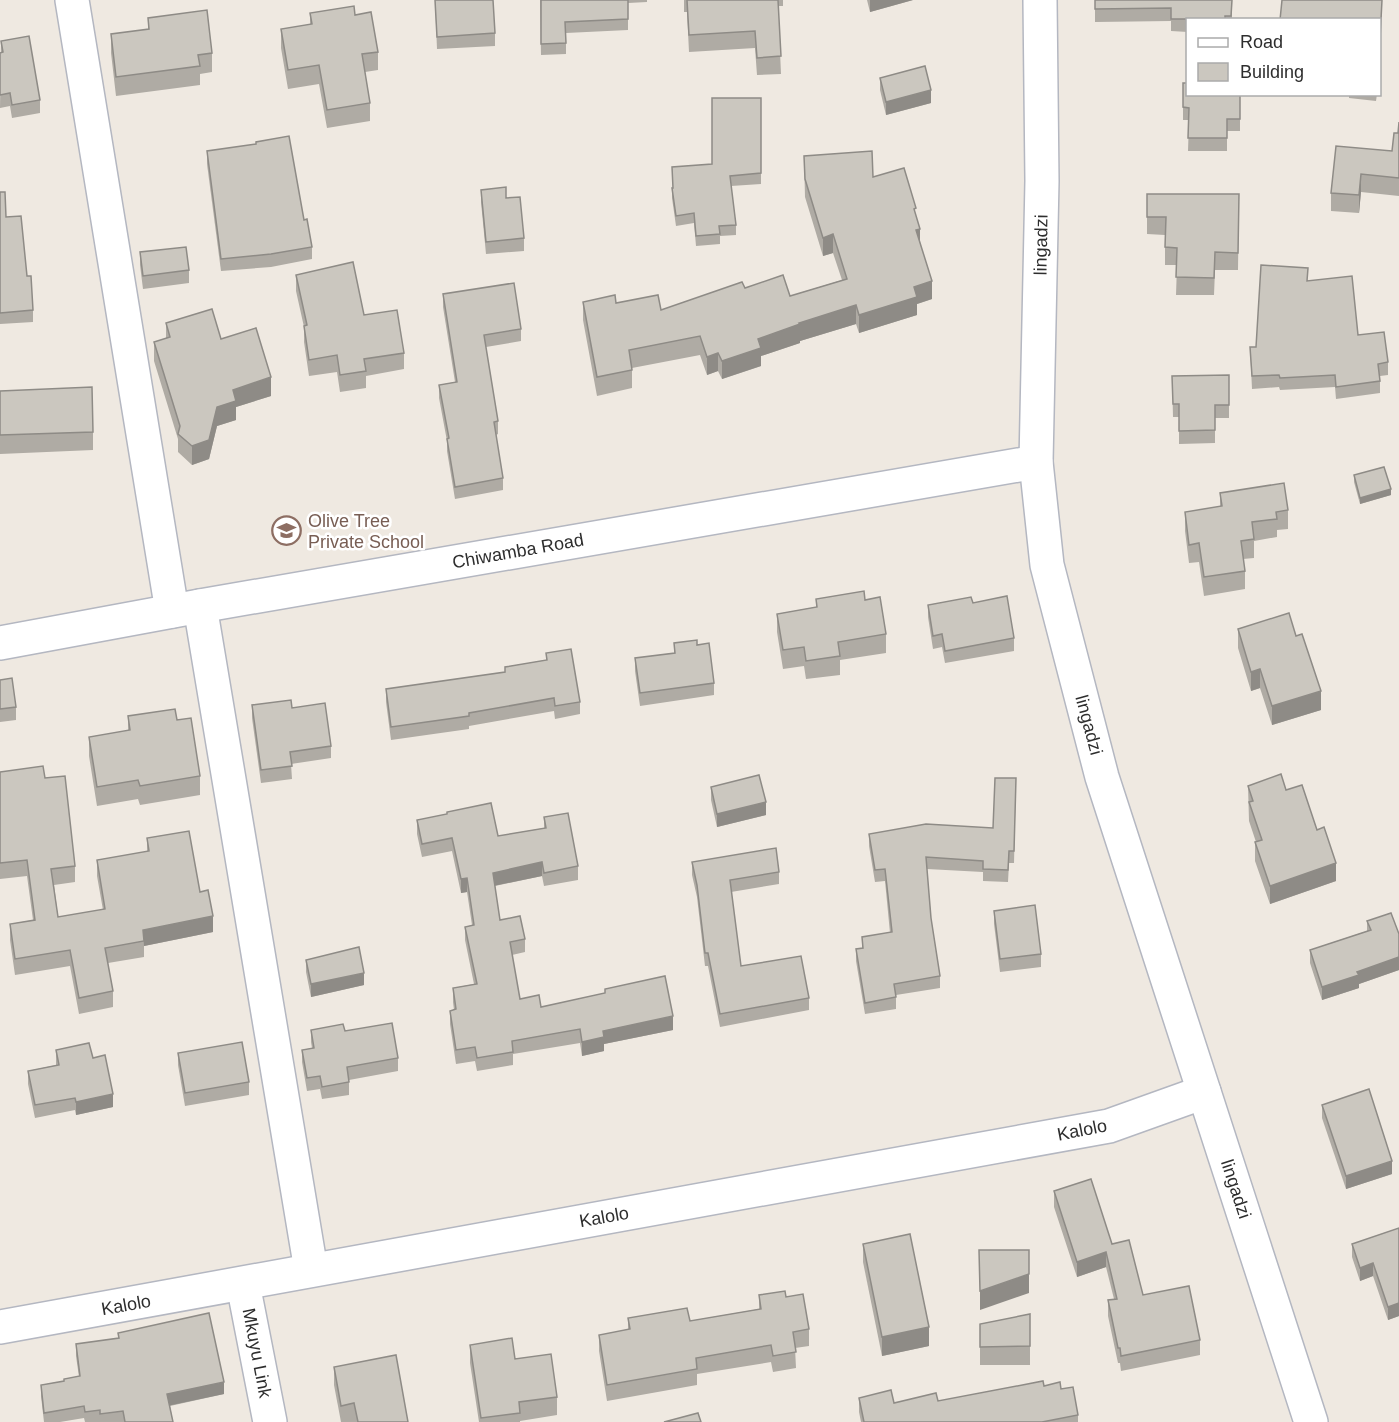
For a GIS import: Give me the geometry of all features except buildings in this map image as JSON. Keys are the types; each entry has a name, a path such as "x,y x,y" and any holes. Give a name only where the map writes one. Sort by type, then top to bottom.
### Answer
{"street":[{"path":"72,0 311,1270"},
{"name":"lingadzi","path":"1040,0 1042,181 1036,462 1047,565 1102,777 1311,1422"},
{"name":"Chiwamba Road","path":"0,643 186,608 1036,462"},
{"name":"Kalolo","path":"0,1328 1109,1126 1204,1092"},
{"name":"Mkuyu Link","path":"243,1284 270,1422"}],"place":[{"name":"Olive Tree Private School","path":"287,531"}]}
